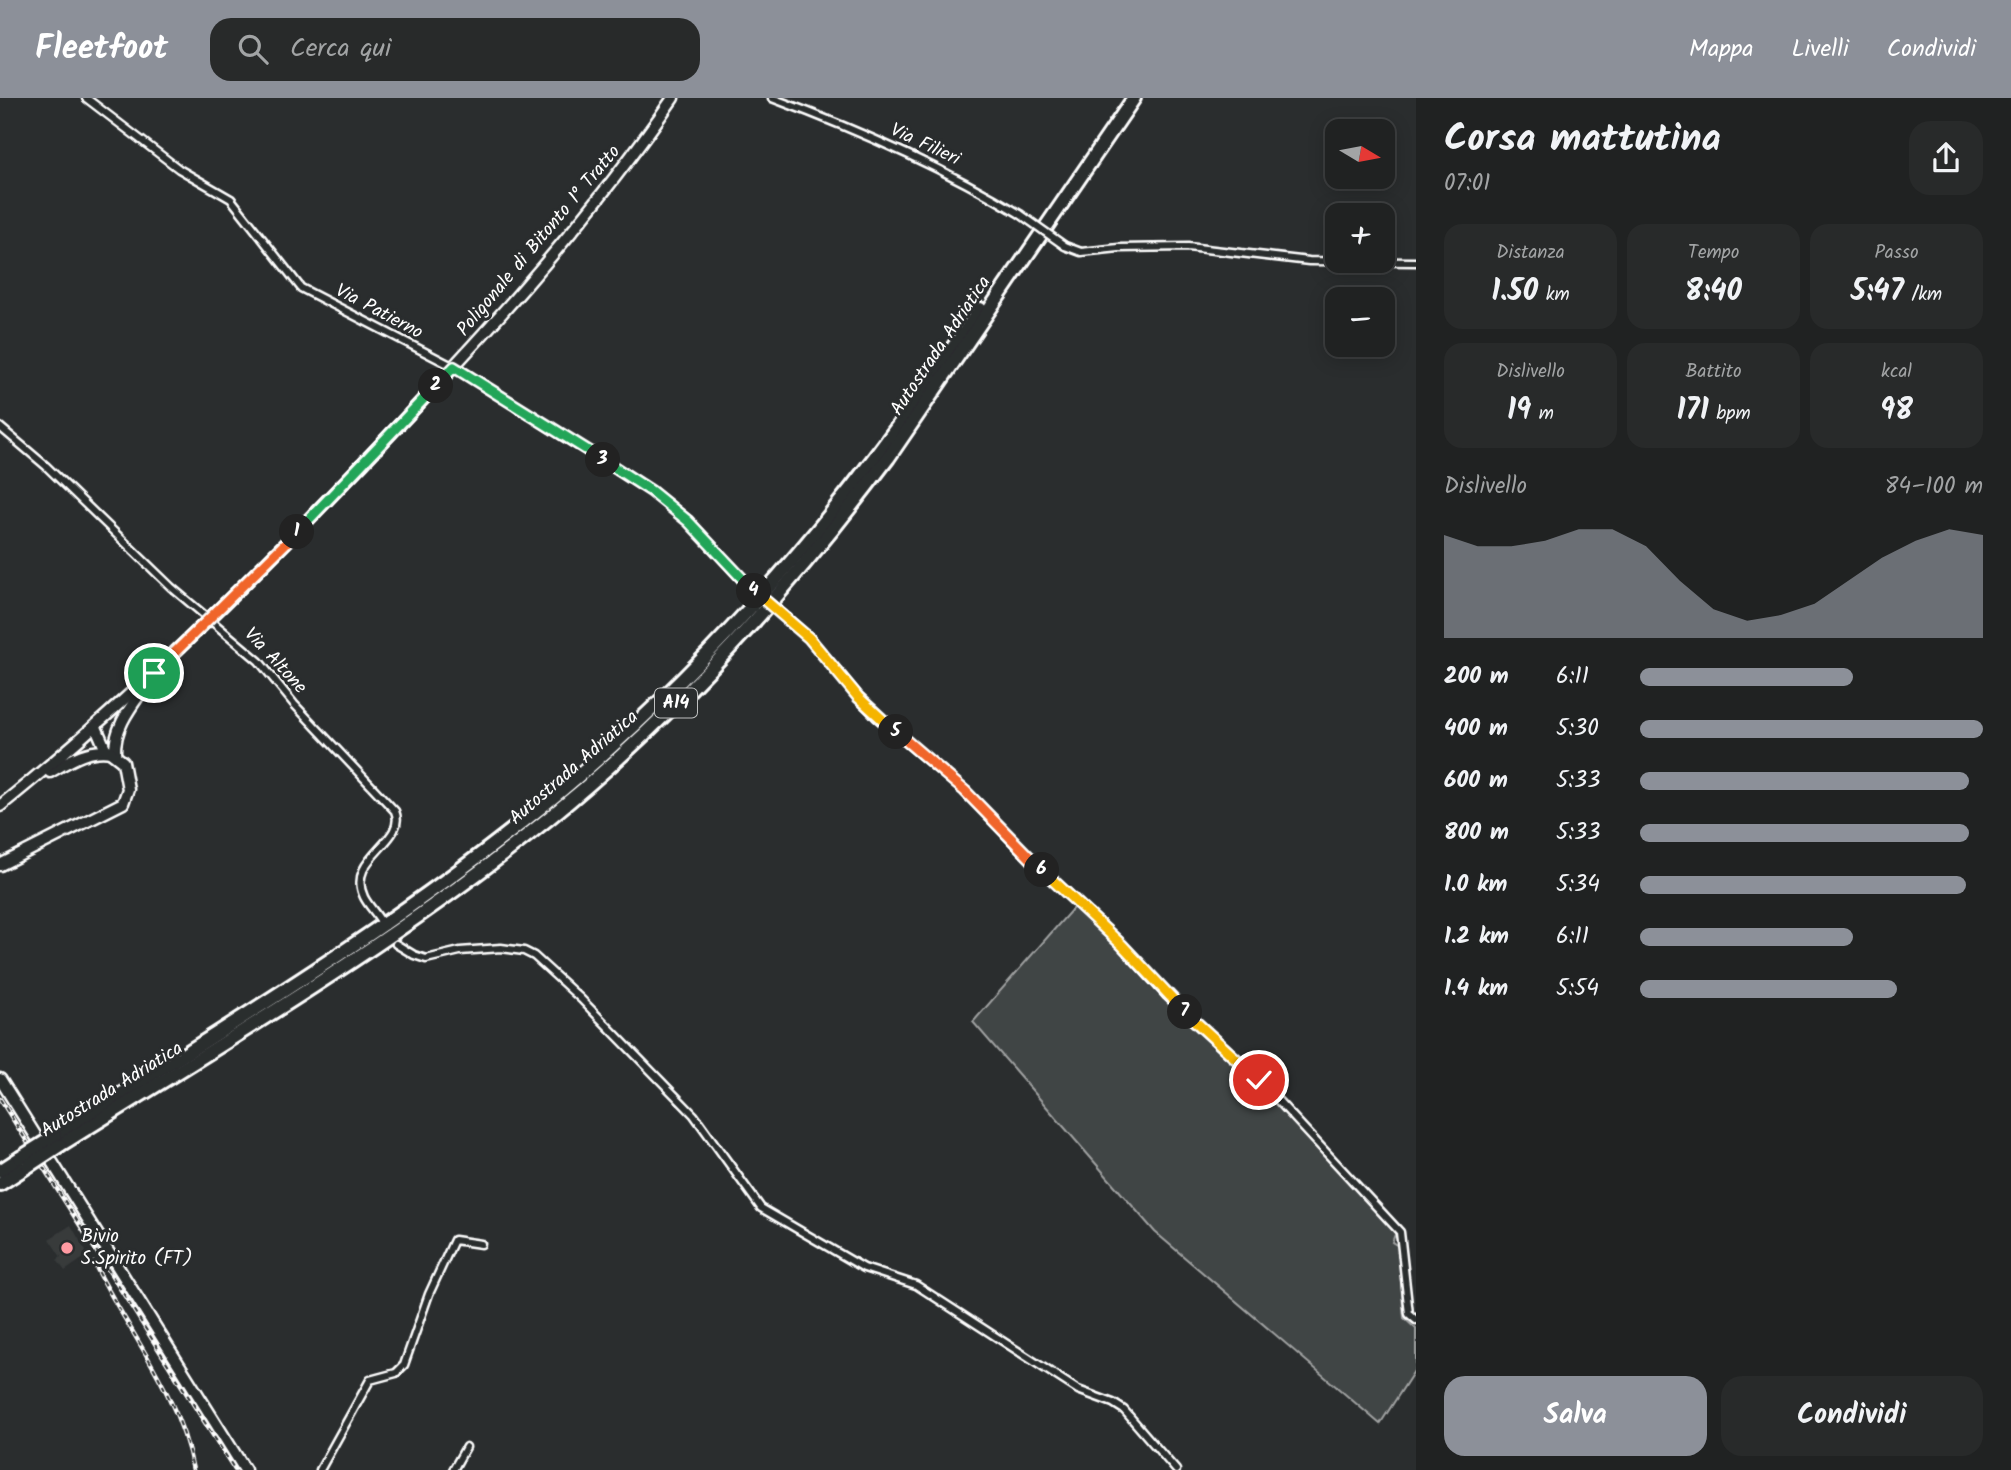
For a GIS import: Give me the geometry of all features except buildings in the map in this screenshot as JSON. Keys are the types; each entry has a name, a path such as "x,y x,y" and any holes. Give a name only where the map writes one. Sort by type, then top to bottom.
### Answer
{"highway":[{"name":"Autostrada Adriatica","path":"0,1184 24,1162 332,960 462,869 583,772 695,667 790,562 880,452 1124,98"},
{"name":"Autostrada Adriatica","path":"57,1141 382,943 549,817 666,712 755,621 853,506 1134,98"},
{"name":"Autostrada Adriatica","path":"0,1171 24,1162"}],"main road":[{"name":"Poligonale di Bitonto 1° Tratto","path":"0,806 96,727 211,619 454,367 533,280 637,150 673,98"},
{"path":"114,753 114,740 124,717 154,673"},
{"path":"0,865 123,803 128,789 123,762 114,753 107,736 96,727"},
{"path":"27,785 79,756 101,750 114,753"},
{"path":"0,1079 245,1470"}],"street":[{"name":"Via Patierno","path":"86,98 179,169 231,199 301,288 454,367 651,491 688,521 743,582 809,638 876,717 965,791 1015,844 1122,945 1167,996 1259,1080 1400,1232 1409,1314 1416,1320"},
{"name":"Via Filieri","path":"772,98 898,148 977,188 1065,246 1081,252 1119,248 1188,247 1309,261 1416,262"},
{"name":"Via Altone","path":"0,427 46,466 171,587 259,662 294,704 395,811 398,819 396,828 367,862 361,878 364,897 380,919"},
{"path":"396,944 426,959 460,951 501,948 524,951 534,956 581,999 694,1115 761,1208 864,1268 916,1285 1078,1390 1113,1402 1124,1410 1176,1470"},
{"path":"320,1470 370,1380 396,1373 404,1365 429,1294 454,1240 481,1244"},
{"path":"453,1470 466,1447"}],"shaded area":[{"path":"1073,908 1081,908 1159,994 1281,1108 1396,1232 1392,1242 1398,1246 1404,1318 1416,1329 1416,1368 1380,1424 1155,1232 973,1022"},
{"path":"71,1225 88,1255 65,1271 57,1260 61,1257 49,1239"}],"railway":[{"path":"0,1099 235,1470"},
{"path":"94,1263 164,1388 186,1442 193,1470"}],"place":[{"name":"Bivio S.Spirito (FT)","path":"67,1248"}],"route":[{"path":"154,673 275,555 454,367 651,491 688,521 743,582 809,638 876,717 919,750 965,791 1015,844 1122,945 1167,996 1259,1080"}]}
